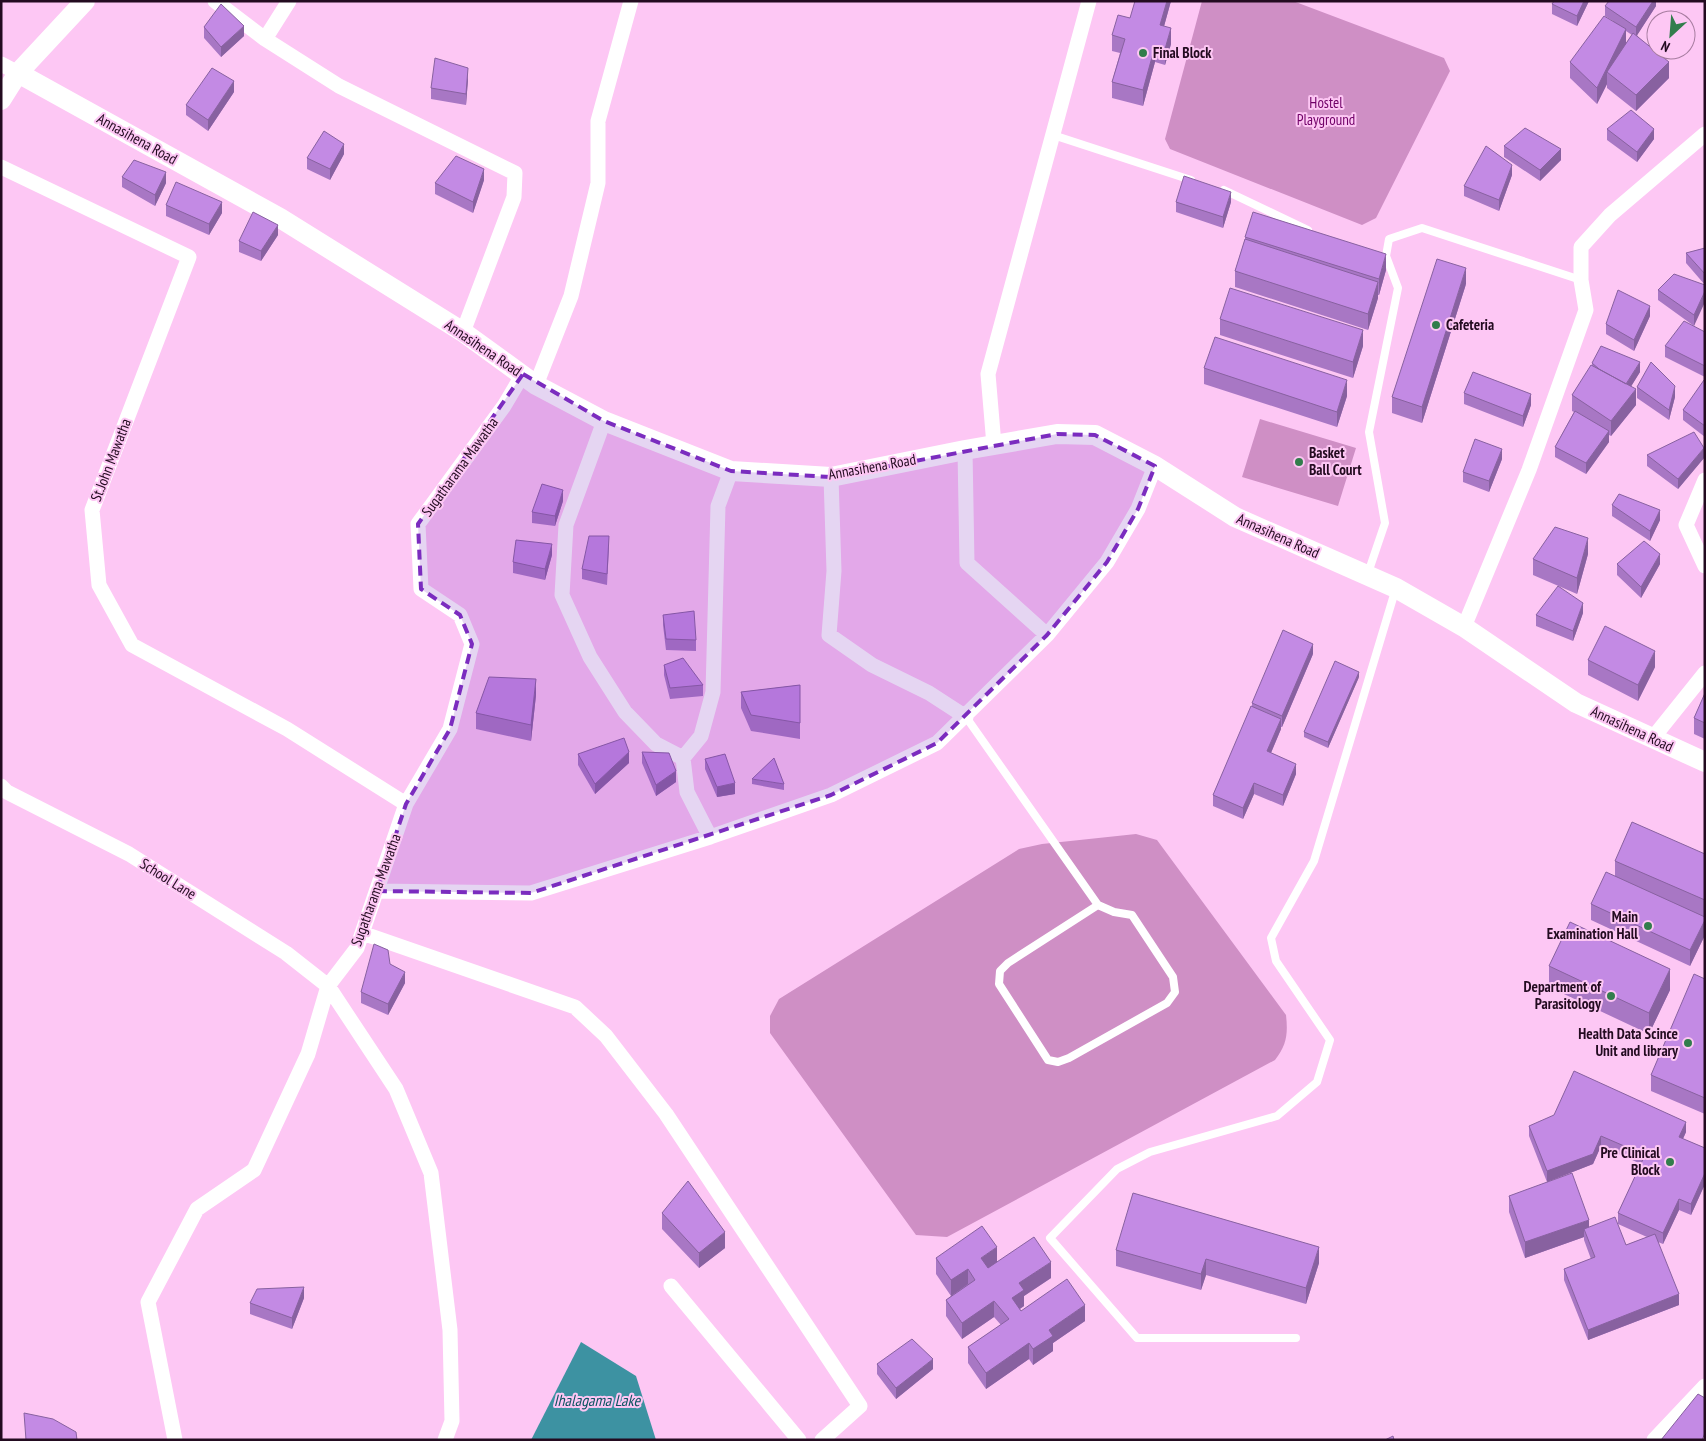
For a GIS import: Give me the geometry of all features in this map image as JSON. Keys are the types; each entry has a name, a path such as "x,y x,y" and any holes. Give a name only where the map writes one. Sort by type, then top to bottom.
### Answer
{"street":[{"path":"1,100 10,68 85,1"},
{"path":"215,1 265,39 339,86 515,173 514,197 463,332"},
{"path":"265,39 289,1"},
{"path":"530,380 571,296 598,183 598,121 631,1"},
{"path":"994,445 988,374 1089,1"},
{"name":"Annasihena Road","path":"10,68 280,218 463,332 530,380 604,421 731,471 831,476 1057,434 1095,435 1155,466 1235,517 1396,588 1464,627 1576,704 1705,762"},
{"path":"1464,627 1529,470 1586,310 1582,280 1581,246 1610,215 1705,134"},
{"name":"St.John Mawatha","path":"1,167 188,258 92,510 99,585 132,645 287,729 406,804"},
{"name":"Sugatharama Mawatha","path":"175,1440 148,1302 197,1209 254,1170 308,1054 328,986 358,948 406,804 450,729 472,644 460,616 421,589 418,524 504,406 530,380"},
{"path":"604,421 566,525 562,595 590,658 625,712 656,744 683,758"},
{"path":"965,450 967,563 1047,635"},
{"path":"377,891 531,893 710,837 831,796 937,743 966,717 1047,635 1107,562 1138,509 1155,466"},
{"path":"710,837 687,792 683,758 701,736 713,692 718,506 731,471"},
{"path":"831,476 834,571 829,635 872,665 930,693 966,717"},
{"path":"1705,480 1686,525 1705,566"},
{"path":"1652,739 1705,673"},
{"name":"School Lane","path":"1,786 7,792 129,854 286,953 328,986 396,1089 431,1173 450,1330 452,1421 444,1440"},
{"path":"362,933 575,1007 606,1036 666,1114 860,1406 822,1440"},
{"path":"671,1286 799,1440"},
{"path":"1654,1440 1705,1386"}],"lane":[{"path":"1053,135 1196,181"},
{"path":"1214,187 1234,193 1302,228 1320,234"},
{"path":"1367,575 1385,523 1369,432 1398,288 1386,256 1389,239 1422,228 1582,280"},
{"path":"1376,253 1386,256"},
{"path":"1296,1338 1137,1338 1050,1238 1117,1169 1150,1152 1277,1116 1317,1082 1330,1040 1276,960 1271,938 1314,861 1396,588"},
{"path":"966,717 1098,905 1114,912 1132,915 1173,977 1175,992 1167,1003 1069,1058 1058,1062 1048,1060 1000,984 1000,972 1008,963 1098,905"}],"highlighted area":[{"path":"523,374 604,421 731,471 831,477 1057,434 1095,435 1155,466 1138,509 1107,562 1047,635 937,743 831,795 531,893 377,891 406,804 450,729 472,644 460,615 421,589 418,524"}],"green space":[{"name":"Hostel Playground","path":"1202,1 1293,1 1444,58 1450,71 1376,218 1362,225 1170,149 1165,139"},
{"name":"Basket Ball Court","path":"1260,419 1356,448 1338,506 1242,477"},
{"path":"1136,834 1157,840 1286,1015 1287,1033 1282,1049 1275,1060 947,1237 916,1235 770,1033 770,1016 779,999 1019,849 1042,844"}],"water":[{"name":"Ihalagama Lake","path":"581,1342 636,1376 656,1440 531,1440"}],"building":[{"name":"Final Block","path":"1135,1 1167,1 1160,25 1171,28 1165,49 1155,46 1143,90 1112,82 1125,39 1112,35 1118,15 1130,18"},
{"path":"1554,1 1584,1 1577,16 1552,4"},
{"path":"1609,1 1653,1 1636,27 1605,6"},
{"path":"221,4 244,26 221,47 204,27"},
{"path":"1604,16 1626,29 1597,88 1570,62"},
{"path":"1633,33 1646,43 1646,60 1667,60 1669,62 1636,95 1607,72"},
{"path":"435,58 468,68 466,94 431,88"},
{"path":"212,68 234,81 208,120 186,105"},
{"path":"1631,110 1654,129 1637,152 1607,129"},
{"path":"1525,128 1561,149 1540,170 1504,146"},
{"path":"324,131 344,144 330,169 307,158"},
{"path":"1486,146 1512,165 1499,200 1464,186"},
{"path":"456,156 484,169 473,202 435,183"},
{"path":"134,160 166,172 155,195 122,177"},
{"path":"1184,176 1231,192 1223,217 1176,202"},
{"path":"176,182 222,202 209,224 166,205"},
{"path":"253,212 278,225 261,251 239,241"},
{"path":"1253,212 1386,254 1379,279 1245,237"},
{"path":"1245,239 1378,282 1368,314 1235,271"},
{"path":"1705,248 1705,274 1686,253"},
{"path":"1437,259 1466,268 1422,407 1392,397"},
{"path":"1674,274 1705,285 1705,291 1694,315 1658,290"},
{"path":"1230,288 1363,330 1353,362 1220,319"},
{"path":"1618,290 1650,306 1634,340 1606,324"},
{"path":"1684,321 1705,332 1705,366 1665,346"},
{"path":"1215,337 1347,380 1337,412 1204,368"},
{"path":"1601,346 1640,362 1626,384 1592,363"},
{"path":"1651,362 1675,386 1669,410 1637,387"},
{"path":"1591,365 1636,389 1611,421 1572,395"},
{"path":"1473,372 1531,394 1523,416 1464,393"},
{"path":"1705,381 1705,426 1683,410"},
{"path":"1575,411 1609,431 1586,463 1555,447"},
{"path":"1694,432 1704,448 1678,479 1647,455"},
{"path":"1475,439 1502,449 1489,481 1463,472"},
{"path":"542,484 563,490 555,516 532,512"},
{"path":"1619,494 1660,510 1650,531 1612,505"},
{"path":"1555,527 1588,538 1577,578 1533,559"},
{"path":"589,536 609,536 607,574 582,569"},
{"path":"516,540 552,544 545,569 513,562"},
{"path":"1644,541 1660,554 1641,587 1617,564"},
{"path":"1558,586 1583,603 1573,631 1536,615"},
{"path":"694,611 696,640 666,639 663,615"},
{"path":"1605,626 1655,651 1638,685 1588,660"},
{"path":"1283,630 1313,644 1282,716 1252,703"},
{"path":"683,658 703,685 670,688 664,665"},
{"path":"1335,661 1359,672 1328,742 1304,732"},
{"path":"489,677 536,679 531,725 476,713"},
{"path":"800,685 800,723 751,715 741,692"},
{"path":"1705,693 1705,723 1694,718"},
{"path":"1251,706 1281,719 1267,751 1296,764 1283,795 1254,783 1243,808 1213,795"},
{"path":"624,738 629,752 595,784 578,754"},
{"path":"642,752 669,753 676,771 656,785"},
{"path":"725,754 735,783 717,787 705,759"},
{"path":"774,758 784,784 752,779"},
{"path":"1632,822 1705,854 1705,900 1615,861"},
{"path":"1606,872 1705,917 1690,950 1591,904"},
{"path":"1570,922 1670,969 1649,1013 1549,966"},
{"path":"374,944 388,950 390,964 405,972 388,1004 361,992"},
{"name":"Health Data Scince Unit and library","path":"1694,974 1705,979 1705,1098 1651,1075"},
{"name":"Pre Clinical Block","path":"1574,1071 1686,1122 1679,1137 1705,1148 1705,1173 1691,1204 1679,1199 1663,1233 1618,1213 1645,1155 1601,1136 1593,1154 1547,1171 1529,1126 1554,1115"},
{"path":"1572,1173 1589,1220 1525,1242 1509,1196"},
{"path":"688,1181 725,1232 699,1253 662,1213"},
{"path":"1133,1193 1319,1247 1306,1288 1206,1259 1201,1274 1116,1250"},
{"path":"1615,1217 1626,1245 1655,1234 1679,1294 1588,1330 1564,1269 1595,1257 1584,1229"},
{"path":"982,1226 997,1247 981,1258 988,1268 1034,1237 1051,1262 1019,1283 1024,1290 1012,1298 1021,1311 1067,1279 1085,1305 1049,1330 1053,1336 1033,1349 1029,1343 986,1373 968,1347 1009,1319 994,1301 962,1323 946,1300 975,1280 968,1269 951,1280 936,1258"},
{"path":"304,1287 292,1318 250,1303 257,1289"},
{"path":"912,1339 933,1359 896,1388 877,1364"},
{"path":"1698,1394 1705,1398 1705,1433 1702,1440 1661,1440"},
{"path":"24,1413 53,1419 76,1432 77,1440 26,1440"},
{"path":"1393,1436 1394,1440 1385,1440"}],"place":[{"name":"Final Block","path":"1143,53"},
{"name":"Cafeteria","path":"1436,325"},
{"name":"Basket Ball Court","path":"1299,462"},
{"name":"Main Examination Hall","path":"1648,926"},
{"name":"Department of Parasitology","path":"1611,996"},
{"name":"Health Data Scince Unit and library","path":"1688,1043"},
{"name":"Pre Clinical Block","path":"1670,1162"}]}
